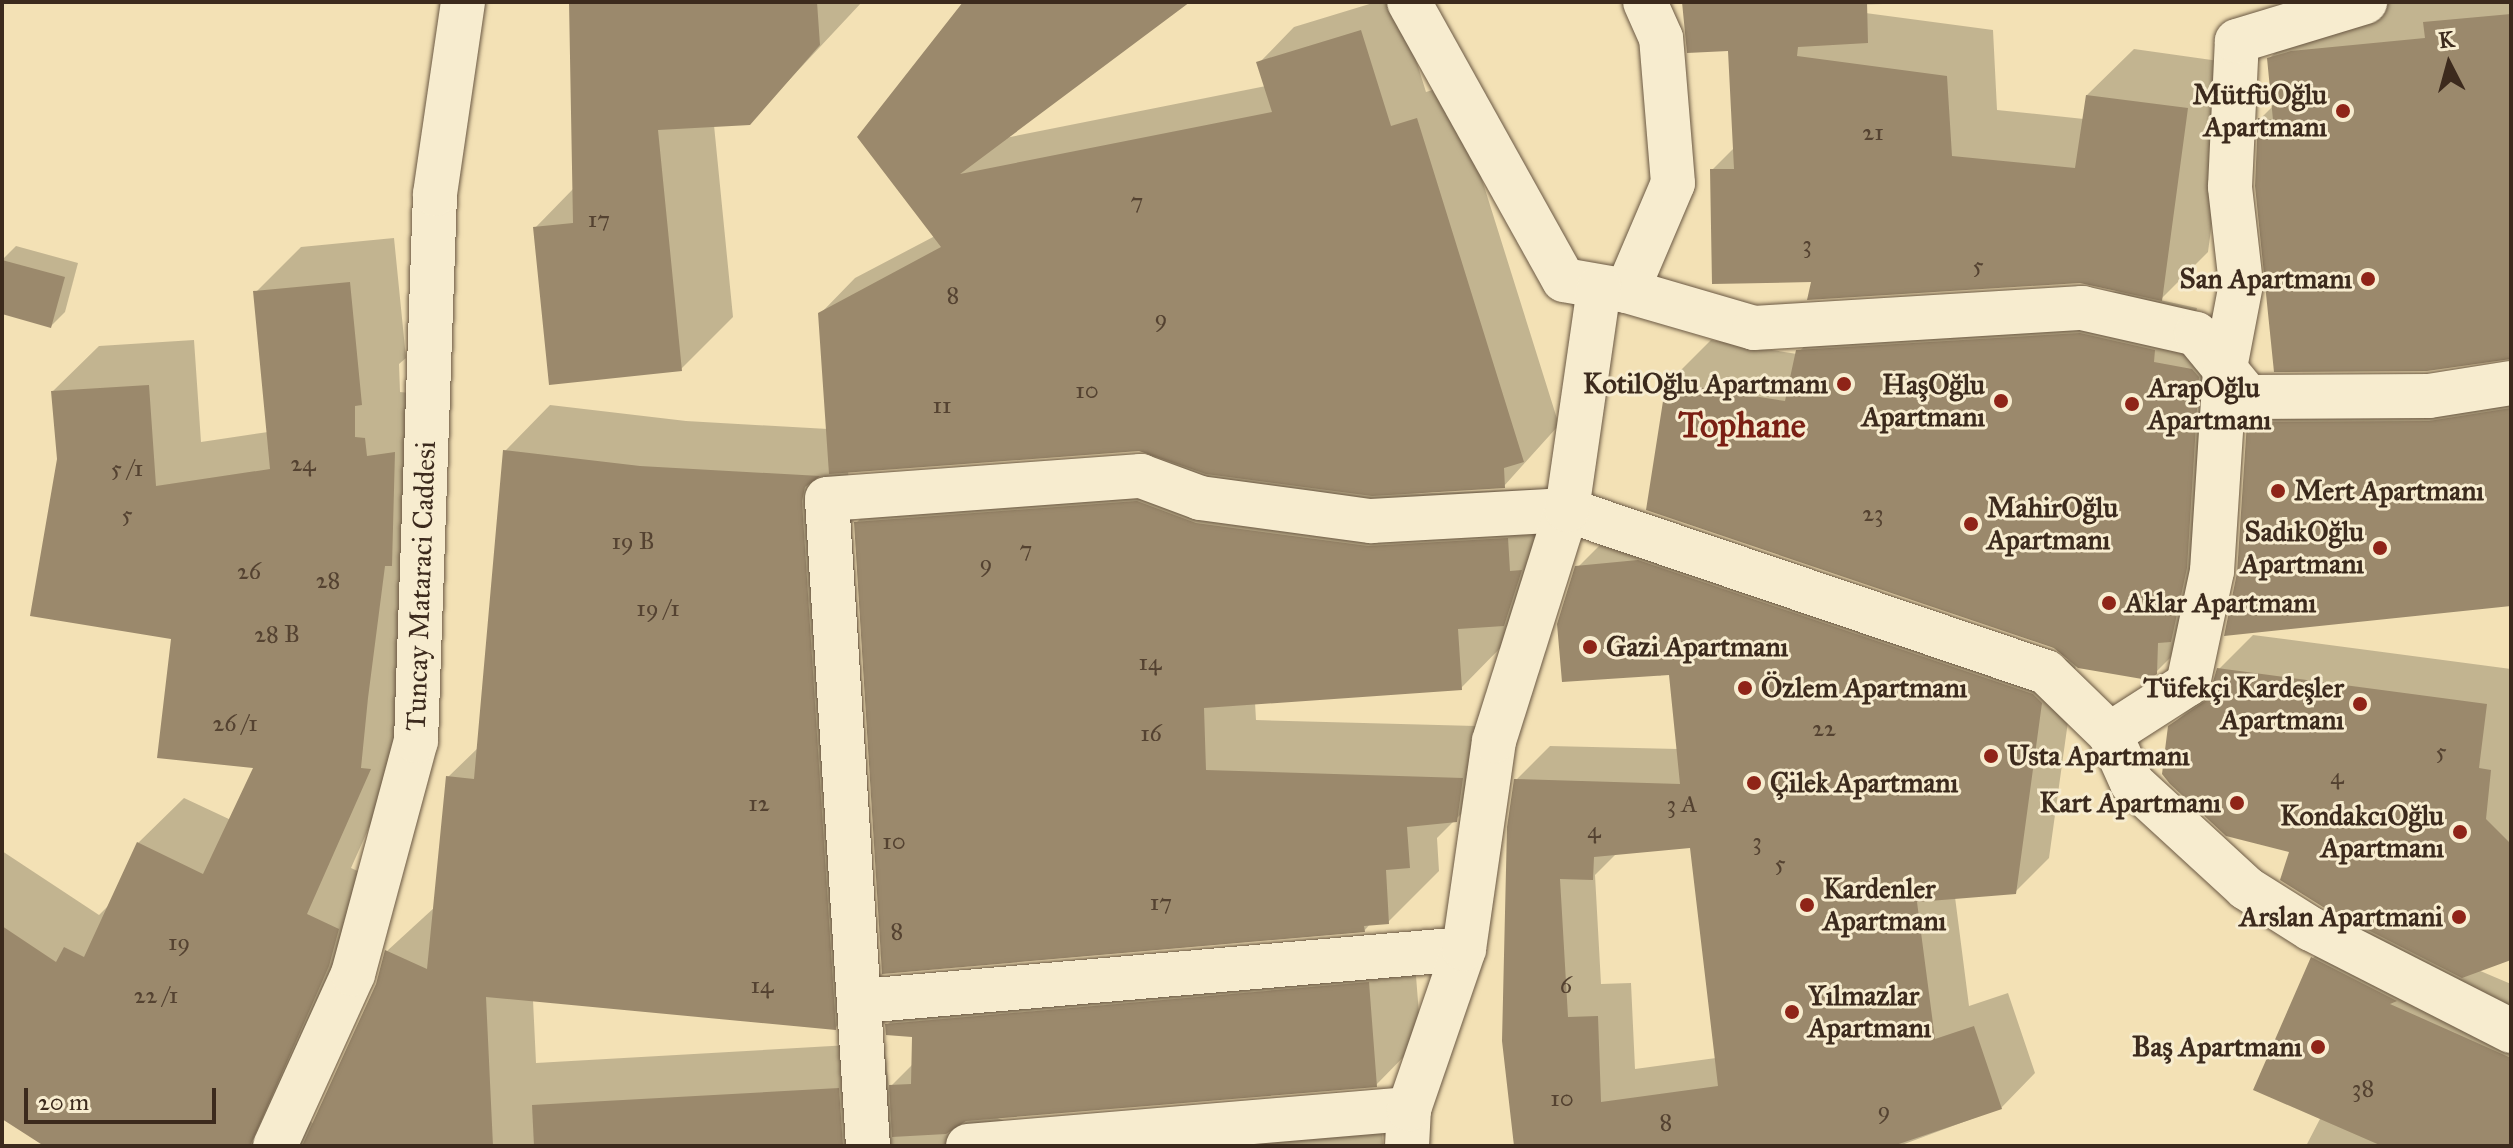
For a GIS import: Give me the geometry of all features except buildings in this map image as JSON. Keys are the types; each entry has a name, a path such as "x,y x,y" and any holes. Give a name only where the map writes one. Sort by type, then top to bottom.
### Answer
{"street":[{"name":"Tuncay Mataraci Caddesi","path":"275,1146 353,974 416,741 435,194 463,2"},
{"path":"1409,2 1564,280 1613,289 1754,328 2082,308 2196,334 2248,397 2429,396 2511,383"},
{"path":"968,1146 1408,1127 1464,949 1494,741 1567,510 1613,289 1673,183 1661,38 1645,2"},
{"path":"2110,734 2188,684 2212,571 2225,368 2241,284 2230,187 2237,41 2365,2"},
{"path":"868,1146 862,1001 827,499 1141,476 1200,498 1371,521 1567,510 2046,672 2110,734 2132,783 2246,888 2311,929 2511,1031"},
{"path":"862,1001 1464,949"}],"place":[{"name":"MütfüOğlu Apartmanı","path":"2343,111"},
{"name":"San Apartmanı","path":"2368,279"},
{"name":"KotilOğlu Apartmanı","path":"1844,384"},
{"name":"HaşOğlu Apartmanı","path":"2001,401"},
{"name":"ArapOğlu Apartmanı","path":"2132,404"},
{"name":"Mert Apartmanı","path":"2278,491"},
{"name":"MahirOğlu Apartmanı","path":"1971,524"},
{"name":"SadıkOğlu Apartmanı","path":"2380,548"},
{"name":"Aklar Apartmanı","path":"2109,603"},
{"name":"Gazi Apartmanı","path":"1590,647"},
{"name":"Özlem Apartmanı","path":"1745,688"},
{"name":"Tüfekçi Kardeşler Apartmanı","path":"2360,704"},
{"name":"Usta Apartmanı","path":"1991,756"},
{"name":"Çilek Apartmanı","path":"1754,783"},
{"name":"Kart Apartmanı","path":"2237,803"},
{"name":"KondakcıOğlu Apartmanı","path":"2460,832"},
{"name":"Kardenler Apartmanı","path":"1807,905"},
{"name":"Arslan Apartmani","path":"2459,917"},
{"name":"Yılmazlar Apartmanı","path":"1792,1012"},
{"name":"Baş Apartmanı","path":"2318,1047"}],"district":[{"name":"Tophane","path":"1742,426"}]}
